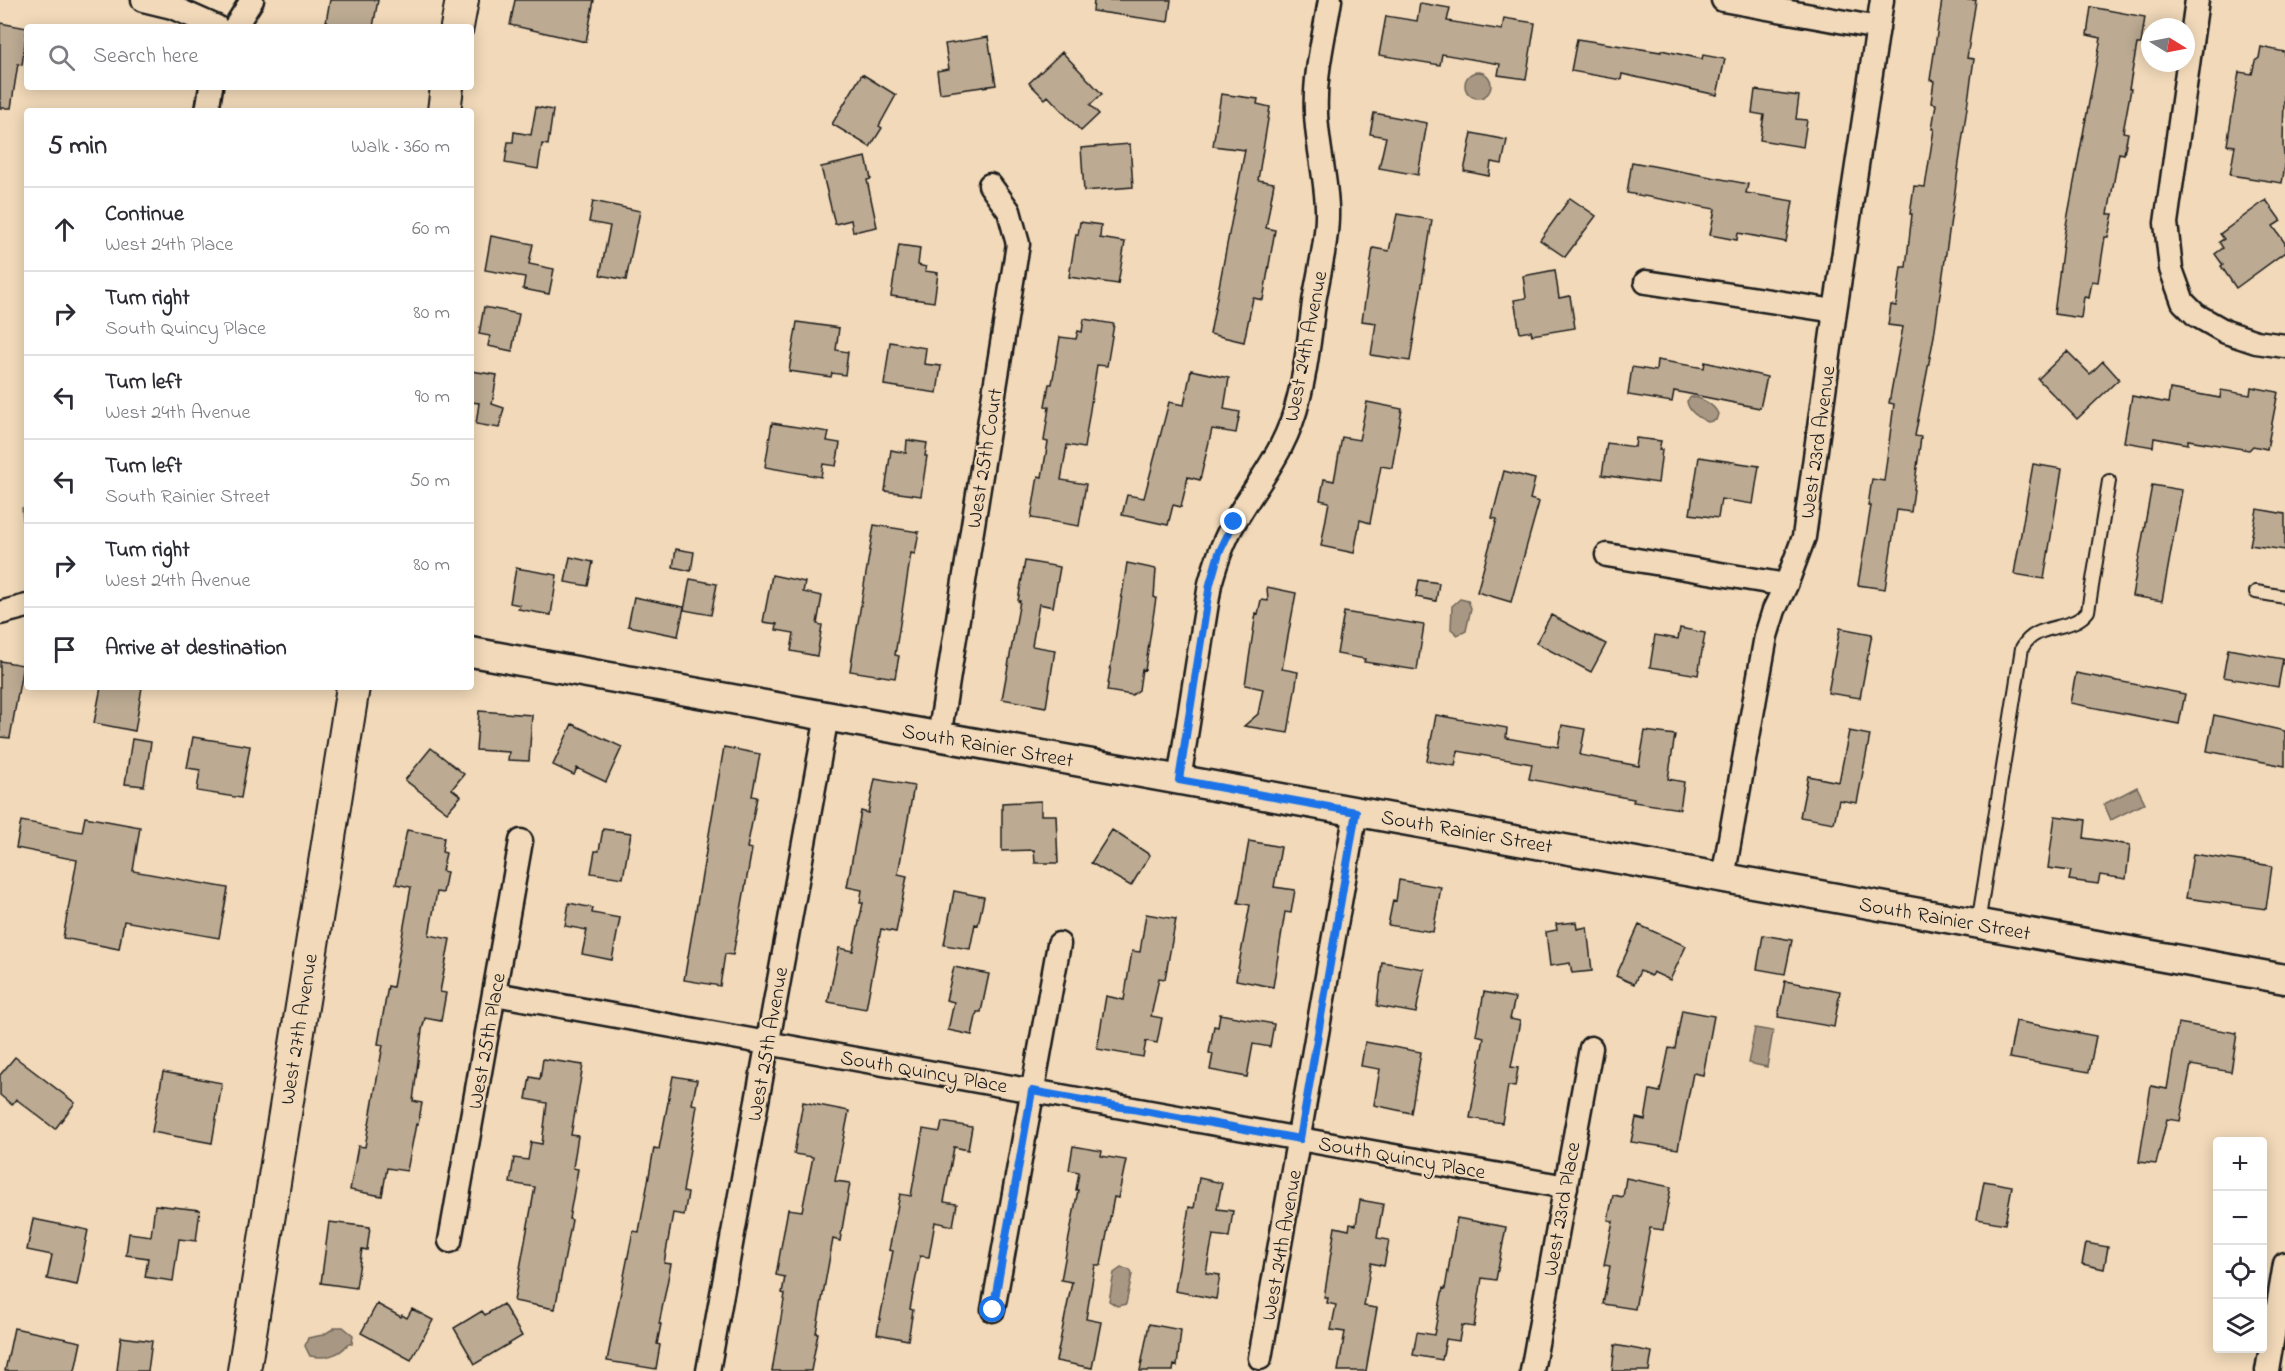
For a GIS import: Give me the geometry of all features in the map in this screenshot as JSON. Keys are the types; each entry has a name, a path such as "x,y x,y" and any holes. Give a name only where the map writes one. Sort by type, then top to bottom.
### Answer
{"main road":[{"path":"458,24 462,0"},
{"path":"444,108 447,90"},
{"name":"West 27th Avenue","path":"244,1371 353,690"}],"street":[{"path":"143,0 172,7 210,24"},
{"path":"237,24 252,0"},
{"name":"West 24th Avenue","path":"1179,780 1210,584 1219,553 1234,522 1273,464 1288,434 1299,397 1326,227 1325,183 1317,135 1316,109 1317,80 1330,0"},
{"path":"1724,0 1878,28"},
{"name":"West 23rd Avenue","path":"1723,878 1766,636 1774,610 1804,537 1835,311 1882,0"},
{"path":"2197,0 2166,223 2171,269 2183,302 2196,315 2226,332 2256,342 2285,346"},
{"path":"208,108 210,90"},
{"name":"West 25th Court","path":"939,737 1018,244 1009,211 990,185"},
{"path":"1646,282 1835,311"},
{"path":"1607,555 1786,585"},
{"path":"0,613 24,607"},
{"name":"South Rainier Street","path":"474,653 2285,979"},
{"name":"West 25th Avenue","path":"708,1371 827,716"},
{"name":"West 24th Avenue","path":"1260,1358 1356,812"},
{"name":"West 25th Place","path":"450,1241 521,841"},
{"path":"993,1310 1059,944"},
{"name":"South Quincy Place","path":"495,994 1566,1187"},
{"name":"West 23rd Place","path":"1532,1371 1591,1048"},
{"path":"2267,1371 2285,1264"}],"lane":[{"path":"1978,924 2022,648 2027,638 2034,634 2073,622 2083,617 2088,611 2109,481"},
{"path":"2256,592 2285,597"}],"shaded area":[{"path":"1478,72 1487,76 1491,85 1487,94 1478,98 1469,94 1465,85 1469,76"},
{"path":"1691,397 1711,405 1718,414 1716,420 1708,422 1694,414 1687,401"},
{"path":"22,508 24,508 24,535"},
{"path":"1460,599 1468,601 1471,608 1466,631 1458,635 1451,629 1452,606"},
{"path":"2137,787 2145,803 2111,820 2104,804"},
{"path":"1755,1028 1773,1031 1767,1067 1748,1063"},
{"path":"1121,1268 1130,1270 1132,1274 1126,1304 1117,1306 1109,1301 1114,1273"},
{"path":"336,1327 343,1327 353,1335 352,1344 348,1344 331,1356 310,1356 305,1346 308,1338 323,1335"}],"building":[{"path":"330,0 378,0 374,24 326,24"},
{"path":"515,0 594,0 586,42 510,25"},
{"path":"1094,0 1171,0 1168,22 1093,11"},
{"path":"1942,0 1976,0 1967,58 1974,59 1934,336 1915,436 1921,437 1911,512 1897,510 1885,589 1858,585 1871,506 1868,506 1872,479 1884,481 1894,404 1889,403 1903,327 1888,325 1891,305 1896,306 1901,267 1906,267 1914,186 1925,187 1936,104 1931,103 1934,81 1930,80"},
{"path":"1420,3 1450,8 1447,21 1502,30 1504,18 1535,23 1526,79 1498,75 1500,64 1442,54 1440,65 1379,55 1386,16 1417,21"},
{"path":"2091,7 2145,17 2141,18 2141,44 2137,44 2129,89 2131,89 2123,132 2128,133 2124,154 2119,153 2108,214 2113,214 2108,237 2105,237 2098,282 2092,281 2089,298 2084,297 2081,318 2054,314 2064,236 2101,38 2087,35"},
{"path":"0,23 24,27 24,50 22,65 18,64 11,108 0,108"},
{"path":"988,37 996,85 940,93 937,71 949,69 945,44"},
{"path":"1577,39 1661,52 1661,50 1702,59 1703,55 1725,59 1717,95 1622,74 1621,80 1571,71"},
{"path":"2261,47 2285,52 2283,144 2285,166 2282,183 2230,175 2235,146 2227,145 2239,72 2252,74"},
{"path":"1062,52 1102,94 1090,105 1099,114 1081,131 1048,96 1045,99 1029,83"},
{"path":"862,74 896,95 879,126 882,128 870,147 832,124"},
{"path":"1755,90 1799,96 1796,119 1807,120 1803,147 1760,140 1764,115 1752,113"},
{"path":"1221,94 1258,99 1257,104 1270,107 1258,180 1274,183 1266,228 1275,230 1263,300 1253,298 1244,342 1210,334 1245,150 1213,146"},
{"path":"536,107 553,110 548,145 542,144 538,169 505,163 508,142 513,142 514,132 531,135"},
{"path":"1374,113 1427,123 1418,175 1379,168 1386,137 1370,134"},
{"path":"1472,133 1507,140 1502,164 1491,162 1489,176 1464,171"},
{"path":"1130,144 1133,187 1084,191 1081,148"},
{"path":"866,157 871,179 867,180 877,227 853,232 851,220 835,224 821,167"},
{"path":"1632,162 1748,184 1746,193 1793,201 1786,242 1738,233 1737,240 1710,235 1715,209 1627,193"},
{"path":"1570,198 1596,216 1565,257 1540,240"},
{"path":"2266,200 2281,221 2273,226 2285,243 2285,252 2236,288 2215,254 2223,248 2219,242 2224,239 2220,234"},
{"path":"593,201 640,211 626,280 600,275 610,226 589,222"},
{"path":"1397,214 1432,220 1410,361 1371,355 1376,323 1362,321 1373,248 1389,251"},
{"path":"1080,222 1101,225 1100,238 1125,242 1118,284 1069,277"},
{"path":"491,236 533,244 529,264 554,269 549,294 523,289 525,277 485,270"},
{"path":"899,245 920,248 918,265 926,267 925,271 938,273 934,302 891,296"},
{"path":"1555,270 1559,298 1570,296 1575,328 1532,335 1531,331 1520,333 1514,300 1526,298 1523,276"},
{"path":"484,307 519,314 512,351 488,346 490,336 479,334"},
{"path":"1084,319 1114,324 1107,366 1097,365 1084,448 1067,445 1061,480 1086,484 1079,526 1031,518 1038,476 1042,477 1048,442 1044,441 1049,407 1045,406 1049,384 1052,384 1060,337 1076,339 1078,331 1082,332"},
{"path":"797,322 839,328 836,350 848,352 845,375 832,373 831,377 789,371"},
{"path":"890,342 926,348 924,364 941,366 937,393 884,385"},
{"path":"2067,351 2090,374 2103,361 2119,379 2077,419 2038,379"},
{"path":"1657,360 1704,368 1705,362 1767,377 1760,408 1674,391 1672,402 1628,395 1632,367 1656,371"},
{"path":"1191,370 1229,378 1224,409 1240,412 1236,433 1212,429 1200,480 1188,477 1181,507 1173,505 1168,525 1122,515 1127,495 1144,498 1169,402 1184,405"},
{"path":"474,371 497,375 492,404 504,408 499,428 476,424 479,403 474,402"},
{"path":"2251,387 2278,392 2267,449 2253,446 2249,450 2188,440 2188,444 2154,438 2153,447 2124,442 2132,396 2168,403 2170,389 2220,398 2221,390 2250,395"},
{"path":"1367,402 1402,409 1392,468 1381,466 1370,523 1360,520 1354,553 1321,546 1329,502 1320,500 1324,479 1334,481 1342,437 1359,440"},
{"path":"772,423 829,432 827,441 840,443 836,466 823,464 821,477 765,467"},
{"path":"1636,438 1661,441 1658,483 1602,475 1607,443 1635,447"},
{"path":"907,440 927,443 921,496 885,491 891,450 906,453"},
{"path":"1699,457 1759,466 1753,504 1721,499 1718,518 1690,514"},
{"path":"2033,464 2062,469 2044,579 2014,574"},
{"path":"1504,471 1535,479 1530,499 1539,502 1511,602 1477,592 1497,519 1492,518"},
{"path":"2152,485 2182,490 2162,601 2132,596"},
{"path":"2257,509 2285,514 2285,550 2250,545"},
{"path":"874,525 919,532 915,554 911,553 895,655 899,656 895,678 850,671"},
{"path":"676,549 694,552 691,571 673,567"},
{"path":"570,557 593,562 588,586 565,582"},
{"path":"1025,561 1060,567 1053,607 1039,604 1032,646 1055,650 1046,707 1002,699"},
{"path":"1127,563 1156,569 1154,597 1156,598 1145,670 1142,669 1139,690 1132,695 1107,691"},
{"path":"516,568 557,575 551,615 518,609 520,605 510,603"},
{"path":"772,575 805,582 803,592 822,596 817,624 822,625 817,656 791,651 794,633 776,630 777,624 763,622"},
{"path":"690,579 717,584 711,615 684,610"},
{"path":"1419,580 1439,583 1436,601 1416,597"},
{"path":"1267,587 1296,593 1282,669 1298,672 1288,733 1244,726 1258,714 1263,689 1245,685 1256,613 1258,614 1261,600 1268,601"},
{"path":"634,597 684,607 678,636 628,626"},
{"path":"1344,612 1424,625 1417,670 1364,662 1365,659 1337,654"},
{"path":"1551,615 1606,644 1591,672 1536,643"},
{"path":"1680,628 1705,633 1698,675 1650,667 1655,635 1678,639"},
{"path":"1840,628 1872,634 1860,698 1828,693"},
{"path":"2228,649 2283,659 2278,687 2223,677"},
{"path":"0,661 23,665 10,738 0,737"},
{"path":"2076,673 2185,694 2179,724 2070,703"},
{"path":"100,690 142,690 135,731 94,723"},
{"path":"479,711 532,715 529,761 508,760 509,752 476,750"},
{"path":"1436,715 1507,728 1506,738 1558,747 1562,725 1585,729 1580,755 1639,766 1645,731 1675,735 1668,779 1684,782 1680,809 1633,802 1634,799 1529,779 1532,764 1458,751 1455,766 1427,761"},
{"path":"2214,715 2285,731 2285,766 2207,751"},
{"path":"572,724 622,747 606,782 577,768 574,775 553,765"},
{"path":"1849,731 1870,735 1857,803 1839,800 1834,823 1800,817 1808,776 1839,782"},
{"path":"193,737 250,746 241,798 197,791 200,770 187,768"},
{"path":"132,739 151,742 144,786 125,784"},
{"path":"724,747 760,754 752,796 757,797 747,848 752,849 733,955 725,954 720,986 684,980"},
{"path":"431,748 464,774 452,789 461,796 447,812 405,780"},
{"path":"875,779 914,786 898,874 907,876 896,932 881,929 866,1009 828,1002 839,948 853,951 863,903 860,903 862,890 847,887 861,811 868,813"},
{"path":"1041,801 1041,815 1056,815 1058,863 1035,863 1034,850 1002,851 1002,803"},
{"path":"2055,816 2086,820 2084,838 2130,845 2126,879 2100,875 2098,884 2069,880 2071,871 2048,868"},
{"path":"85,817 140,827 133,871 228,888 219,938 124,921 119,949 63,938 77,860 16,848 21,821 82,832"},
{"path":"603,829 631,833 623,878 591,873 595,851 599,851"},
{"path":"407,830 444,837 442,852 446,853 442,871 447,872 443,893 437,892 429,935 450,939 440,992 446,993 441,1021 425,1018 422,1030 413,1101 422,1103 407,1171 387,1168 382,1196 350,1190 358,1146 365,1147 383,1045 378,1044 388,986 393,987 411,887 396,884"},
{"path":"1112,830 1150,855 1131,886 1091,863"},
{"path":"1249,841 1281,847 1274,887 1295,890 1291,913 1285,912 1273,987 1236,980 1250,905 1238,903"},
{"path":"2193,854 2272,866 2266,909 2186,898"},
{"path":"1399,880 1441,887 1433,932 1388,925 1393,900 1396,901"},
{"path":"954,891 984,897 970,949 944,945"},
{"path":"569,903 593,908 592,913 620,918 612,960 582,954 587,930 565,926"},
{"path":"1146,914 1176,919 1165,979 1159,978 1151,1016 1162,1018 1157,1043 1146,1041 1143,1057 1097,1049 1106,996 1124,1000 1132,951 1140,952"},
{"path":"1576,922 1577,929 1587,927 1592,971 1572,973 1570,963 1550,966 1546,932 1557,930 1556,924"},
{"path":"1639,925 1686,946 1670,980 1653,972 1651,976 1640,971 1634,984 1616,976"},
{"path":"1763,935 1792,940 1785,974 1757,969"},
{"path":"1382,962 1424,969 1416,1013 1377,1006"},
{"path":"954,967 989,974 981,1012 977,1012 972,1035 948,1030 954,1002 946,1000"},
{"path":"1785,981 1840,991 1834,1027 1778,1017"},
{"path":"1484,992 1515,998 1510,1019 1520,1021 1511,1067 1518,1068 1515,1087 1508,1086 1502,1123 1470,1118 1484,1037 1476,1035"},
{"path":"1682,1010 1714,1016 1703,1075 1693,1073 1678,1149 1631,1142 1636,1118 1645,1120 1650,1090 1660,1092 1669,1048 1675,1049"},
{"path":"1220,1014 1274,1024 1270,1047 1253,1044 1247,1077 1210,1070 1213,1054 1209,1053 1214,1026 1218,1027"},
{"path":"2016,1021 2096,1036 2089,1072 2009,1058"},
{"path":"2178,1023 2237,1033 2231,1072 2191,1065 2180,1121 2167,1119 2156,1164 2139,1162 2151,1086 2167,1089"},
{"path":"1365,1042 1421,1052 1411,1113 1374,1105 1380,1069 1361,1066"},
{"path":"15,1057 75,1103 55,1129 16,1099 12,1105 0,1095 0,1075"},
{"path":"543,1059 583,1065 571,1135 578,1136 573,1168 578,1169 569,1219 572,1220 555,1309 514,1301 535,1187 510,1183 514,1158 528,1160 531,1142 542,1144 547,1103 526,1099 530,1077 540,1079"},
{"path":"163,1072 222,1083 212,1143 152,1132"},
{"path":"673,1076 697,1080 692,1104 697,1105 683,1192 688,1193 684,1215 673,1213 664,1263 671,1264 659,1324 661,1324 657,1344 660,1345 656,1369 607,1361 633,1231 639,1232 654,1148 659,1149"},
{"path":"803,1102 849,1111 835,1181 850,1183 840,1241 833,1239 811,1371 772,1371 785,1294 782,1293 785,1277 776,1275 788,1209 802,1211 813,1157 794,1154"},
{"path":"942,1122 972,1127 968,1150 954,1147 944,1202 957,1204 953,1226 935,1222 929,1257 920,1256 910,1309 913,1310 908,1340 877,1334 893,1251 889,1250 900,1194 911,1196 923,1129 940,1132"},
{"path":"1073,1146 1102,1151 1101,1156 1126,1160 1118,1198 1114,1197 1101,1265 1095,1265 1086,1319 1101,1322 1092,1368 1056,1361 1072,1282 1061,1280 1078,1190 1076,1190 1079,1172 1069,1170"},
{"path":"1199,1178 1222,1183 1217,1209 1233,1211 1229,1237 1213,1235 1206,1273 1220,1275 1216,1299 1175,1291 1189,1207 1194,1208"},
{"path":"1626,1178 1671,1187 1663,1230 1650,1228 1635,1309 1603,1304 1610,1266 1604,1265 1613,1221 1608,1220 1613,1195 1623,1197"},
{"path":"1984,1181 2012,1186 2005,1224 1977,1219"},
{"path":"1360,1200 1383,1204 1377,1238 1389,1240 1384,1266 1371,1263 1364,1306 1377,1308 1366,1371 1338,1371 1345,1332 1331,1330 1336,1305 1327,1303 1328,1298 1324,1298 1335,1227 1349,1230 1350,1224 1356,1225"},
{"path":"155,1205 200,1210 196,1241 179,1239 173,1281 145,1277 148,1258 126,1255 129,1233 151,1236"},
{"path":"1457,1218 1506,1227 1496,1280 1482,1278 1474,1327 1462,1325 1459,1341 1446,1339 1442,1360 1413,1355 1417,1332 1434,1335 1443,1288 1445,1289"},
{"path":"33,1219 88,1230 77,1285 47,1279 52,1255 27,1250"},
{"path":"329,1222 370,1227 367,1250 362,1249 356,1288 321,1283"},
{"path":"2086,1243 2108,1247 2104,1269 2082,1264"},
{"path":"377,1304 401,1317 402,1315 407,1318 412,1309 433,1320 411,1360 361,1333"},
{"path":"503,1304 522,1336 475,1364 454,1328 482,1311 485,1315"},
{"path":"1149,1324 1181,1330 1177,1366 1174,1365 1173,1371 1140,1371"},
{"path":"14,1328 81,1342 75,1371 5,1371"},
{"path":"121,1337 152,1341 148,1371 117,1371"},
{"path":"1615,1345 1652,1352 1649,1371 1612,1371"}],"route":[{"path":"993,1310 1032,1091 1300,1139 1356,812 1179,780 1210,584 1219,553 1234,522"}]}
